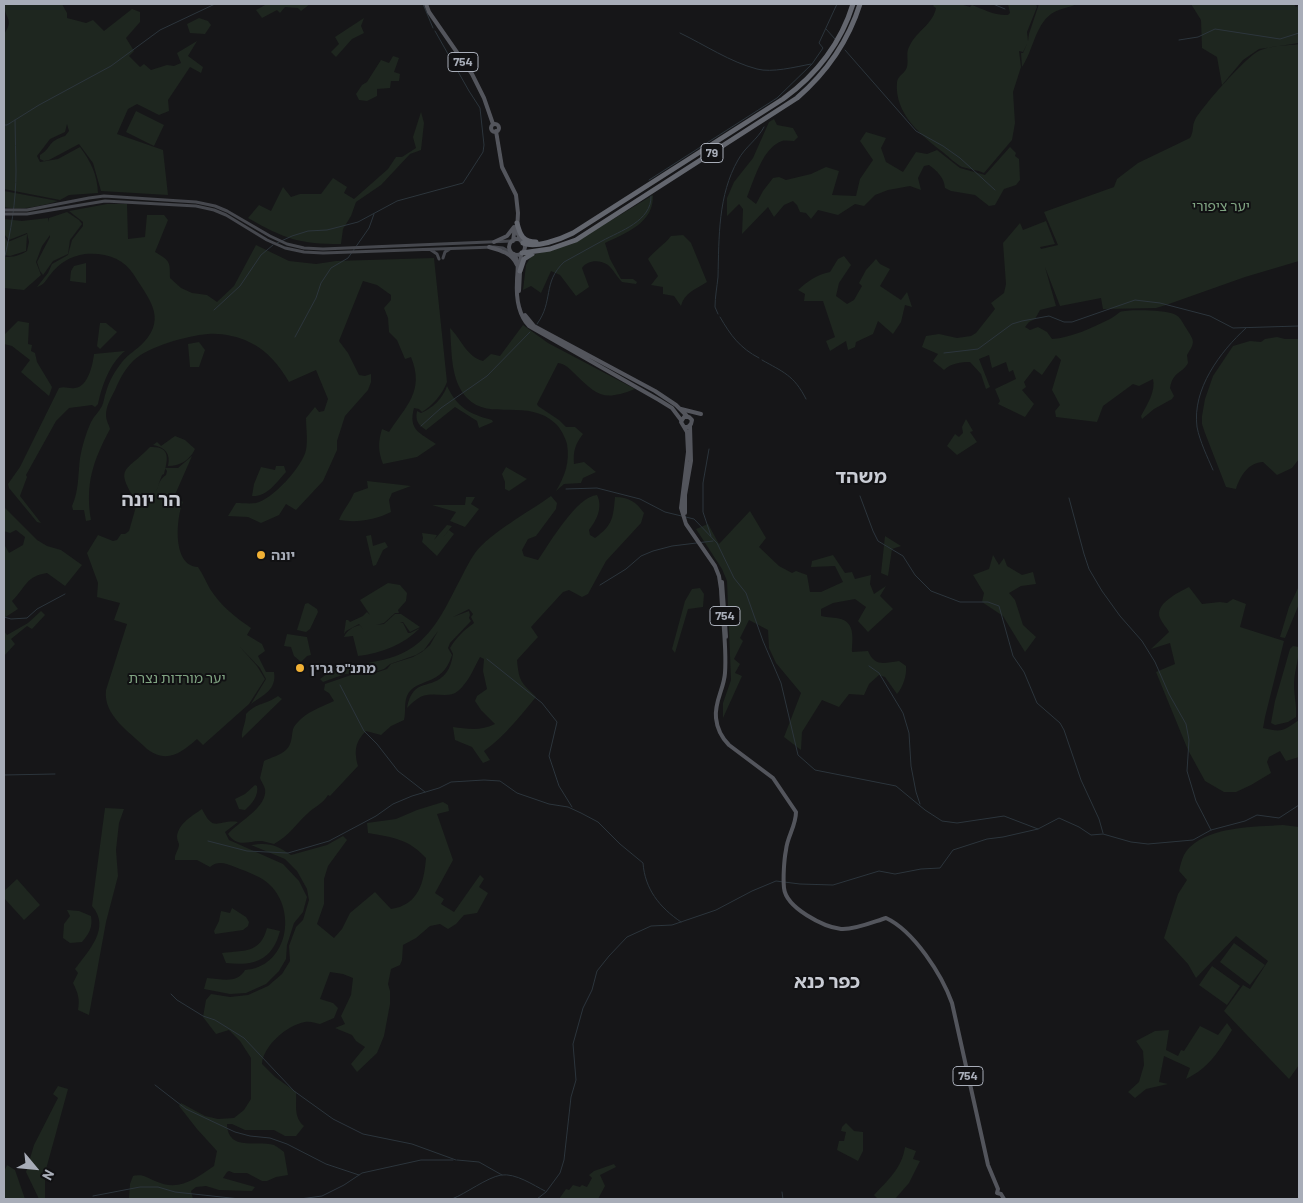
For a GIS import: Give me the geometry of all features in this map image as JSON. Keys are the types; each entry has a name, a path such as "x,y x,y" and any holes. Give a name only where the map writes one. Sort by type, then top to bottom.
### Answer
{"highway":[{"name":"79","path":"522,242 532,245 546,242 562,238 580,229 793,92 812,74 831,51 845,25 853,4"},
{"name":"79","path":"522,253 536,252 576,240 797,98 817,79 837,54 852,27 860,4"},
{"path":"516,224 520,234 526,240 546,242"},
{"path":"519,269 524,259 536,252"}],"main road":[{"name":"754","path":"426,4 429,12 472,74 494,124 491,129 496,131 502,167 516,195 517,234 525,247 519,269 518,303 523,317 529,326 672,408 681,420 681,424 688,435 688,452 681,508 686,524 715,566 719,576 725,669 724,682 716,707 716,721 720,732 729,745 773,778 796,812 796,818 786,849 784,890 798,908 821,924 842,929 886,918 897,923 934,967 952,1003 978,1127 988,1165 998,1188 1002,1190 1001,1194 1004,1199"},
{"path":"4,210 27,210 97,197 140,198 192,202 215,206 237,215 278,241 304,248 323,249 522,242"},
{"path":"4,214 27,214 105,201 188,205 222,213 276,244 300,252 324,253 501,247 513,254 522,253"},
{"name":"754","path":"516,224 509,248 518,261 520,302 526,316 534,326 656,391 692,420 690,426 691,461 684,509 691,529 718,568 723,587 727,666 726,681 718,705 718,719 726,738 744,756"},
{"path":"494,242 509,235 516,224"},
{"path":"489,247 509,255 516,261 519,269"},
{"path":"428,249 435,252 441,258 445,252 452,248"},
{"path":"680,409 701,414"},
{"path":"681,420 686,416"},
{"path":"684,427 690,426"},
{"path":"720,732 722,743 729,745"}],"green space":[{"path":"4,4 62,4 67,13 67,18 86,23 93,20 104,31 132,9 140,12 140,22 126,38 134,51 129,56 140,67 144,64 151,70 181,63 177,53 197,41 188,56 203,67 201,73 190,67 168,100 169,111 159,115 137,104 128,109 117,134 163,150 168,195 101,191 93,163 79,144 49,160 44,161 40,159 40,155 52,143 65,136 69,131 67,124 65,132 50,139 37,156 40,162 58,159 80,147 93,168 98,193 69,195 60,200 4,189 4,34 9,22"},
{"path":"267,4 310,4 301,11 298,8 285,7 280,13 277,10 262,18 256,10"},
{"path":"935,4 960,4 970,7 972,5 989,12 1008,15 1010,13 1008,4 1036,4 1037,7 1027,32 1028,41 1039,4 1077,4 1054,12 1046,19 1041,25 1022,67 1021,53 1023,53 1027,44 1023,52 1019,51 1021,67 1013,92 1015,123 1012,140 984,173 962,167 919,132 905,114 897,94 897,82 907,67 909,48 913,40 932,19 936,8 933,6"},
{"path":"1191,4 1294,4 1296,7 1299,5 1299,43 1259,49 1243,60 1222,85 1217,57 1202,48 1201,20"},
{"path":"199,18 208,21 211,25 205,34 190,33 187,24"},
{"path":"364,18 361,26 364,33 352,39 336,57 331,52 339,44 335,37"},
{"name":"יער ציפורי","path":"1299,44 1299,261 1245,277 1156,308 1103,309 1101,298 1060,306 1045,267 1056,306 1040,310 1035,319 1025,327 1030,330 1038,327 1047,332 1052,339 1082,332 1124,311 1163,312 1174,314 1180,318 1191,336 1193,344 1187,355 1188,363 1171,382 1170,388 1174,396 1172,399 1154,409 1142,419 1141,416 1152,393 1153,379 1139,386 1133,384 1103,406 1097,422 1056,417 1055,411 1060,405 1052,390 1061,360 1056,355 1042,375 1034,369 1024,382 1026,387 1022,390 1034,404 1025,417 998,404 1000,401 995,389 1016,379 1013,370 1009,372 1006,362 992,368 989,355 979,359 990,387 986,389 981,374 970,362 953,364 944,370 933,361 938,354 922,347 926,336 939,334 957,338 971,336 976,333 995,309 991,303 1004,293 1006,284 1003,243 1020,223 1023,230 1046,221 1055,244 1040,247 1041,249 1058,245 1044,212 1114,187 1117,179 1138,163 1190,138 1194,122 1199,113 1246,61 1265,48"},
{"path":"393,56 399,58 394,72 400,74 399,81 391,81 390,88 377,89 377,96 367,101 359,100 356,94 362,85 367,82 381,60 389,63"},
{"path":"136,111 164,125 154,146 126,132"},
{"path":"421,112 424,123 421,150 410,154 381,185 356,202 351,216 343,229 341,244 314,243 293,239 272,231 248,218 259,205 271,211 283,187 291,197 300,194 321,194 333,178 347,187 344,193 354,199 388,169 396,157 402,157 416,148 413,137"},
{"path":"774,119 777,125 793,128 798,137 794,141 783,141 775,144 764,157 747,197 756,204 773,178 779,177 786,180 811,174 826,167 839,171 832,195 856,196 860,179 873,160 860,141 866,132 886,138 881,148 886,162 903,172 916,152 927,154 937,150 960,168 985,175 1010,147 1019,159 1020,180 1016,185 1004,189 995,205 989,206 975,195 951,191 945,188 942,177 929,165 924,166 918,178 921,190 910,186 888,190 875,195 864,206 855,204 838,215 818,210 811,219 806,213 800,212 793,201 784,205 774,217 768,207 742,234 743,209 739,204 727,216 727,198 734,182 753,158 769,122"},
{"path":"4,191 58,201 24,208 4,207"},
{"path":"653,195 652,205 644,220 630,231 605,243 610,259 621,279 633,279 637,282 636,284 622,282 608,265 594,261 587,263 582,268 589,287 576,296 560,275 551,271 541,293 531,286 523,290 526,265 530,258 536,254 572,244"},
{"path":"107,204 127,204 128,239 145,237 147,215 164,215 168,220 155,252 164,257 168,262 170,278 181,288 192,293 207,295 217,302 234,286 256,245 289,261 316,264 336,261 434,258 447,382 440,395 422,412 414,408 413,421 420,434 436,444 417,457 383,464 379,447 382,429 389,432 412,398 415,389 415,369 411,357 405,359 397,340 389,332 388,318 384,308 391,300 391,295 377,285 363,281 339,341 348,353 359,375 371,374 371,382 368,390 345,416 337,441 337,450 323,481 296,510 286,504 279,515 261,523 248,517 228,516 236,503 256,503 270,496 293,473 304,457 307,446 306,418 315,407 319,412 324,411 328,399 316,370 289,382 272,359 255,345 234,337 208,334 179,339 158,346 133,361 125,371 107,408 106,417 110,429 92,473 89,495 91,520 86,521 84,510 73,510 72,506 76,494 80,458 86,435 91,422 102,406 107,388 117,369 124,359 142,345 151,333 155,316 145,292 130,269 119,260 106,255 85,254 70,258 57,267 43,284 37,287 48,273 52,264 68,255 72,240 83,226 83,222 69,211"},
{"path":"67,212 82,224 70,240 68,254 53,261 43,275 37,262 50,235 42,246 36,262 41,275 24,290 4,288 4,257 16,256 27,251 29,242 27,233 9,240 4,234 4,219 22,221 48,218 49,222 49,218"},
{"path":"27,234 26,251 10,256 4,255 4,236 8,242"},
{"path":"683,235 691,243 707,282 688,295 681,306 674,296 663,294 663,287 651,285 658,276 648,259 671,236"},
{"path":"844,256 851,265 839,283 836,296 847,304 854,300 862,286 859,283 866,270 876,259 880,264 890,269 880,286 901,300 907,292 912,307 905,305 901,322 893,334 878,321 873,334 856,342 855,347 848,350 846,341 830,351 826,341 835,337 823,301 804,301 805,294 798,290 812,279 830,272 838,259"},
{"path":"86,263 86,283 70,281 71,271 74,266"},
{"path":"18,321 29,323 28,344 32,345 31,351 35,353 37,362 52,387 49,396 21,372 30,360 12,346 4,344 4,335"},
{"path":"100,323 106,323 117,332 100,349 97,346"},
{"path":"523,325 548,343 635,389 615,395 601,394 589,387 567,366 558,363 537,404 566,427 575,427 583,434 575,448 574,464 584,462 596,472 583,478 581,483 564,484 556,491 562,480 568,457 566,441 558,426 545,416 534,412 498,410 476,405 461,391 455,374 450,328 468,352 483,361 491,354 500,356"},
{"path":"1277,337 1299,339 1299,459 1292,468 1277,475 1263,462 1253,464 1240,479 1236,489 1226,487 1202,424 1205,399 1213,376 1233,346 1250,341 1261,342 1265,339"},
{"path":"199,342 205,350 199,367 190,367 188,344"},
{"path":"125,351 107,375 98,404 95,407 92,405 69,408 56,421 26,475 27,477 20,496 41,523 37,522 9,488 8,484 20,467 59,388 80,387 91,369 94,354"},
{"path":"447,386 455,399 465,409 493,422 479,428 477,421 455,407 426,430 423,428 417,420 417,411 421,413 433,405 443,395"},
{"path":"966,419 973,431 970,432 977,442 957,455 947,446 955,434 959,437 963,433 962,427"},
{"path":"175,436 185,440 195,449 184,462 168,466 169,458 164,449 153,445 157,442 161,446"},
{"name":"יער מורדות נצרת","path":"150,447 157,447 165,451 167,459 166,468 178,468 192,456 174,497 183,502 178,529 180,550 184,559 190,565 198,567 219,601 251,628 247,635 262,644 265,651 258,656 266,672 274,672 271,688 251,704 266,679 260,668 240,647 257,666 265,679 249,704 203,745 197,739 185,749 167,756 161,756 147,749 119,723 109,708 106,690 127,624 114,620 120,603 97,597 98,583 87,553 98,535 113,541 117,540 121,534 129,531 137,503 124,476 129,466","holes":["165,469 167,471 166,475 158,486"]},
{"path":"276,466 284,466 286,472 267,491 257,496 252,496 254,484 261,467 275,470"},
{"path":"506,467 527,479 509,491 505,489 502,474"},
{"path":"367,481 411,486 392,493 389,500 391,512 366,520 339,520 354,493 368,488"},
{"path":"597,495 599,509 597,518 589,530 590,535 595,538 609,525 613,516 615,497 628,499 638,506 644,513 641,523 606,561 588,594 582,597 569,590 563,592 531,627 538,637 517,660 522,681 536,697 506,732 484,751 490,760 483,763 472,747 455,740 453,727 480,729 495,724 475,701 477,696 487,689 483,671 484,659 480,657 468,680 455,693 424,696 407,708 410,698 418,688 435,682 447,671 453,654 450,648 460,634 474,623 471,617 473,614 469,609 453,617 469,611 471,621 450,643 448,648 452,655 448,665 442,673 411,690 406,699 404,720 391,726 381,735 366,731 362,735 356,747 358,766 330,796 328,795 324,801 307,814 280,841 274,844 262,841 240,843 232,839 228,834 257,808 265,796 265,789 260,778 264,761 287,749 294,727 301,719 314,710 334,701 329,693 324,690 325,684 351,675 367,675 378,672 387,669 391,664 413,657 422,652 430,645 438,631 424,650 416,655 390,664 384,669 375,672 345,674 323,682 320,679 341,669 402,654 413,647 435,624 473,556 491,537 551,496 557,503 556,509 536,536 528,539 522,550 524,556 538,560 572,512 589,497"},
{"path":"466,497 475,497 471,504 479,509 465,527 450,521 456,512 432,505 465,505"},
{"path":"4,507 37,540 47,546 61,550 82,565 65,586 47,573 30,579 12,601 18,609 4,618 4,544 9,553 23,545 25,537 16,530 10,533 4,531"},
{"path":"750,511 766,538 759,547 779,566 792,573 796,571 807,575 810,592 821,592 843,582 835,566 811,567 812,561 833,555 845,573 852,572 855,579 871,575 870,584 874,594 886,586 880,596 893,609 868,632 858,621 866,607 855,599 833,603 821,609 821,616 846,621 852,633 852,652 868,651 877,662 899,661 906,666 904,681 897,694 885,677 879,675 869,684 864,695 849,694 839,707 822,700 802,732 801,750 784,737 801,693 776,663 769,648 768,630 749,620 740,638 743,641 734,659 740,664 735,673 742,676 723,718 723,703 731,680 727,581 722,569 696,529 708,524 719,544"},
{"path":"447,525 452,526 441,540 449,530 454,534 437,556 422,542 422,533 437,535 434,540"},
{"path":"371,535 373,546 385,542 388,547 383,550 376,565 373,566 366,536"},
{"path":"885,536 901,546 892,549 888,576 881,573"},
{"path":"993,555 999,565 1004,558 1007,566 1022,575 1033,572 1036,584 1021,586 1009,593 1015,600 1023,625 1036,637 1025,652 1003,616 982,602 984,593 973,575 989,569"},
{"path":"388,583 400,585 407,593 406,601 398,610 399,613 395,613 384,623 376,625 384,624 395,614 401,614 420,627 410,632 403,622 400,622 403,623 408,633 420,628 399,644 375,653 358,656 353,636 344,637 350,629 359,624 346,631 344,634 346,620 350,622 367,612 370,615 360,600"},
{"path":"1299,586 1299,604 1285,638 1280,637 1289,607"},
{"path":"1189,587 1202,604 1227,603 1233,599 1246,604 1240,627 1284,641 1263,728 1283,730 1299,720 1299,757 1286,761 1280,751 1269,757 1267,762 1271,773 1236,792 1224,792 1205,781 1188,750 1156,672 1175,664 1170,643 1151,649 1169,632 1159,613 1168,599"},
{"path":"700,588 704,594 703,607 688,609 675,653 672,649 685,601 692,589"},
{"path":"308,603 317,609 318,612 310,629 306,632 297,630 305,604"},
{"path":"41,611 45,615 32,629 27,626 11,639 15,644 4,656 4,631 7,635 28,623"},
{"path":"287,634 307,637 311,655 301,662 294,656 291,647 284,646"},
{"path":"1293,646 1299,647 1294,680 1296,717 1288,722 1275,725 1271,723 1275,701 1290,649"},
{"path":"278,696 282,699 242,738 246,714 254,707"},
{"path":"255,785 257,786 257,793 252,802 245,810 239,809 235,799 245,794"},
{"path":"443,802 448,805 449,811 437,814 453,860 435,893 444,899 441,904 454,912 480,875 484,879 479,887 488,893 477,913 464,915 456,924 448,929 440,924 430,926 416,938 403,945 400,965 391,969 388,984 390,1004 384,1036 377,1053 357,1072 351,1064 365,1047 356,1041 352,1035 335,1028 345,1024 341,1016 351,995 353,978 343,974 330,972 320,999 333,1003 338,1008 334,1018 320,1024 305,1022 298,1024 277,1037 271,1044 263,1057 262,1064 275,1077 296,1092 298,1119 304,1126 296,1136 285,1136 274,1130 245,1130 232,1124 227,1124 232,1138 238,1142 274,1145 284,1152 288,1175 262,1181 247,1173 229,1171 223,1178 255,1187 252,1191 219,1190 206,1186 196,1187 191,1191 193,1199 129,1199 130,1184 133,1176 142,1176 164,1184 179,1185 186,1183 214,1166 217,1151 179,1106 181,1103 205,1116 218,1119 234,1118 244,1110 251,1099 251,1058 240,1041 229,1030 216,1034 203,1017 206,1000 211,994 230,997 248,995 268,986 282,974 290,961 289,946 296,927 303,920 309,900 307,889 297,871 285,859 251,845 272,845 291,855 327,845 343,836 347,840 328,866 324,879 324,904 317,924 334,938 342,929 350,913 375,892 391,909 400,907 414,897 424,876 426,858 420,852 400,840 368,833 367,823 396,819"},
{"path":"105,808 124,809 119,823 116,850 118,876 106,922 89,1015 78,1010 78,996 73,983 78,973 75,969 92,947 99,931 97,914 92,906"},
{"path":"202,809 206,817 213,823 238,822 225,832 229,840 283,864 299,881 307,897 303,912 294,923 287,945 286,959 279,971 266,984 246,993 230,994 204,989 207,978 233,979 245,970 259,967 270,960 278,950 283,938 285,925 284,911 280,898 272,887 255,875 222,863 210,867 197,860 175,860 179,844 177,836 180,827 186,820"},
{"path":"1283,825 1299,827 1299,1065 1289,1079 1224,1011 1243,985 1250,989 1268,961 1236,936 1196,978 1188,964 1164,938 1178,894 1187,880 1179,871 1184,855 1190,847 1199,840 1222,831 1247,827"},
{"path":"17,879 40,905 24,920 4,898 4,891"},
{"path":"232,908 246,917 249,922 248,926 243,930 215,934 214,931 221,911 230,913"},
{"path":"67,910 79,911 91,916 90,930 82,942 70,943 63,938 64,924 70,916"},
{"path":"267,928 280,931 277,941 267,955 253,962 226,963 222,953 244,951 255,947 264,936"},
{"path":"1234,943 1265,965 1250,985 1220,962"},
{"path":"1212,966 1240,986 1227,1005 1199,985"},
{"path":"1227,1023 1232,1030 1218,1052 1194,1074 1186,1079 1190,1068 1164,1056 1159,1082 1168,1084 1146,1089 1135,1098 1128,1092 1139,1082 1144,1065 1143,1051 1136,1041 1155,1031 1169,1030 1166,1050 1178,1056 1181,1050 1184,1051 1200,1026 1218,1035"},
{"path":"58,1086 68,1089 45,1173 45,1199 39,1199 26,1172 34,1145 58,1098 53,1094"},
{"path":"846,1123 854,1131 863,1132 863,1151 858,1161 837,1150 839,1141 844,1141 846,1132 841,1131"},
{"path":"905,1147 916,1151 913,1159 920,1161 909,1183 895,1199 878,1199 874,1195 898,1167"},
{"path":"614,1164 616,1167 600,1175 605,1186 598,1199 559,1199 566,1189 569,1190 573,1185 587,1187 592,1178 589,1175 594,1171"},
{"path":"7,1165 15,1170 25,1199 4,1199 4,1172"}],"waterway":[{"path":"4,125 111,66 160,30 215,4"},
{"path":"423,4 433,28"},
{"path":"649,180 777,98 812,64 823,48 819,43 837,4"},
{"path":"993,4 1005,9"},
{"path":"826,29 835,39"},
{"path":"1179,40 1198,37 1215,29 1280,39 1299,33"},
{"path":"277,243 308,231 327,230 358,222 397,201 463,183 483,152 480,108 435,31"},
{"path":"680,33 727,58 757,69 776,70 811,64"},
{"path":"845,50 916,131 960,158 995,190"},
{"path":"4,260 15,194 15,120"},
{"path":"718,314 715,307 719,232 723,202 731,173 738,160 764,127"},
{"path":"537,324 545,308 553,277 564,262 641,219 650,205 651,196"},
{"path":"295,337 316,298 321,283 331,268 348,258 369,228 374,214"},
{"path":"214,310 240,286 261,255 273,245"},
{"path":"944,353 978,349 1012,324 1022,321 1049,316 1064,322 1072,322 1135,300 1160,303 1210,316 1233,328 1299,326"},
{"path":"720,317 736,341 759,358"},
{"path":"1213,470 1197,427 1199,399 1203,385 1210,372 1227,348 1246,328"},
{"path":"421,426 441,408 487,376 530,332"},
{"path":"762,360 792,379 806,399"},
{"path":"709,449 703,483 703,512 711,536"},
{"path":"566,489 597,488 640,499 665,512 694,519 717,543 734,578 746,593 763,641 781,683 798,755 815,770 896,786 925,810 942,821 957,823 1004,816 1038,829"},
{"path":"860,496 878,541 903,556 915,575 931,591 960,602 988,602 999,606 1013,656 1024,672 1037,703 1060,723 1064,730 1081,780 1099,819 1103,833"},
{"path":"1069,498 1089,569 1120,616 1142,641 1155,662 1169,694 1186,724 1189,740 1187,771 1196,801 1211,830"},
{"path":"600,585 626,569 641,556 653,551 672,546 713,541"},
{"path":"4,617 11,619 27,618 37,609 65,594"},
{"path":"487,659 542,703 557,722 549,756 559,786 572,807"},
{"path":"869,666 879,673 903,713 909,733 911,766 920,804"},
{"path":"340,685 364,731 398,771 425,792"},
{"path":"4,775 55,774"},
{"path":"208,841 247,851 288,853 329,841 376,816 393,804 451,782 500,781 517,793 549,804 568,807 598,822 643,863 644,872 654,897 681,922"},
{"path":"537,1199 546,1192 560,1173 564,1160 571,1097 576,1080 573,1044 583,1008 592,990 597,971 627,937 651,926 672,925 716,910 776,881 833,885 879,871 895,874 921,869 940,868 953,850 987,839 1038,829 1059,818 1091,835 1103,834 1131,842 1148,844 1193,840 1211,830 1245,821 1257,815 1279,818 1299,805"},
{"path":"171,994 177,1000 203,1016 215,1020 244,1038 294,1091 333,1119 363,1134 412,1144 456,1160"},
{"path":"155,1085 186,1109 235,1132 270,1138 287,1144 326,1164 359,1175"},
{"path":"300,1199 322,1196 362,1173 421,1160 453,1160"},
{"path":"457,1160 479,1162 502,1175"},
{"path":"452,1199 489,1179 501,1175 513,1176 545,1191"},
{"path":"93,1196 140,1187 158,1187 175,1192 240,1199"},
{"path":"782,1192 783,1199"}],"place":[{"name":"יונה","path":"261,555"},
{"name":"מתנ\"ס גרין","path":"300,668"}],"district":[{"name":"משהד","path":"861,477"},
{"name":"הר יונה","path":"151,500"},
{"name":"כפר כנא","path":"827,982"}]}
